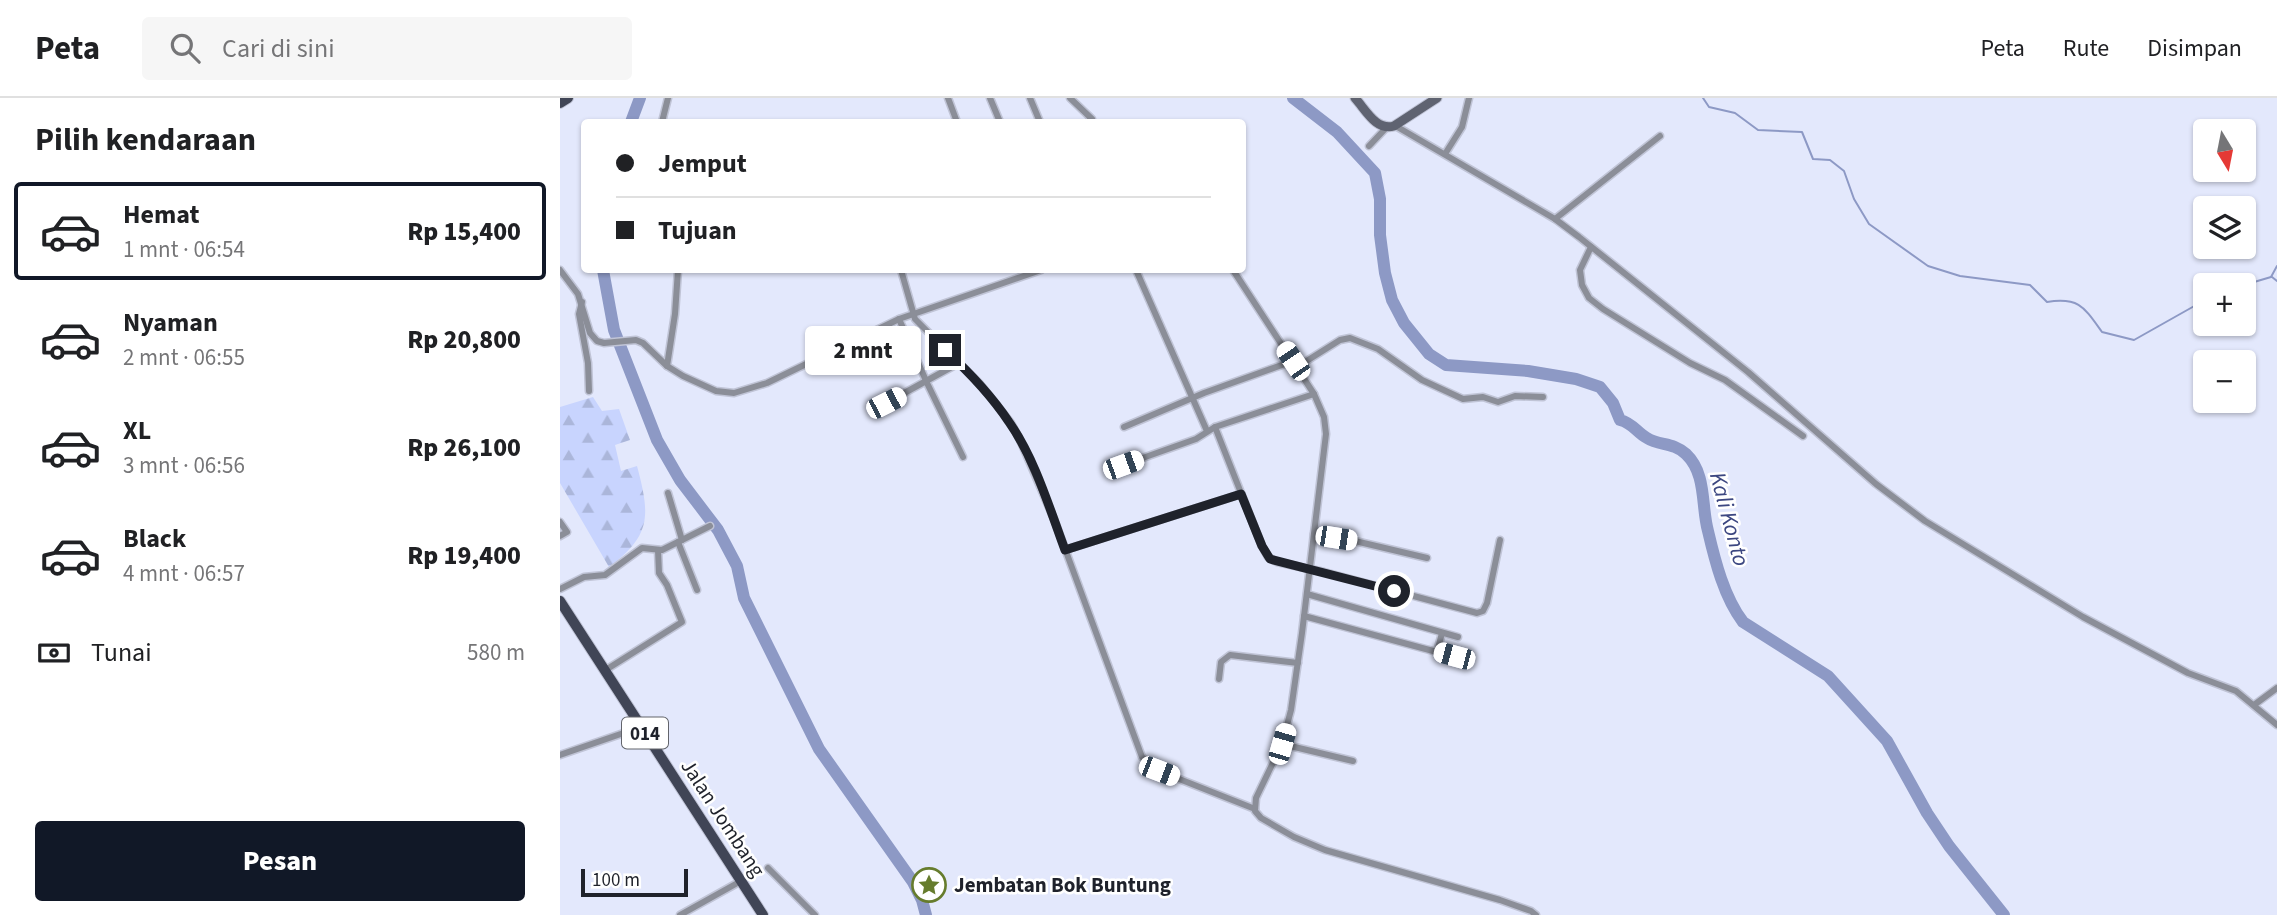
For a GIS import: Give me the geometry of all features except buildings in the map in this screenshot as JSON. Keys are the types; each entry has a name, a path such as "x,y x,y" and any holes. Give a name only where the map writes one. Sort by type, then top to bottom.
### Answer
{"main road":[{"path":"560,103 568,98"},
{"name":"Jalan Jombang","path":"560,601 763,915"}],"street":[{"path":"663,119 668,98"},
{"path":"948,98 956,119"},
{"path":"989,98 999,119"},
{"path":"1031,98 1039,119"},
{"path":"1070,98 1091,119"},
{"path":"1355,98 1379,125 1390,127 1445,154 1555,219 1757,379 1876,484 1925,520 2083,617 2188,673 2229,687 2277,724"},
{"path":"1369,146 1390,127 1437,98"},
{"path":"1445,154 1462,127 1469,98"},
{"path":"1555,219 1660,135"},
{"path":"1591,247 1580,270 1582,285 1589,298 1690,363 1725,380 1803,436"},
{"path":"560,270 582,302 590,333 597,341 604,343 632,339 643,343 667,366 696,384 716,391 740,392 767,383 899,319 1024,273"},
{"path":"667,366 678,273"},
{"path":"902,273 913,314 922,327 980,384 1011,424 1032,465 1142,757 1159,771 1255,809"},
{"path":"1137,273 1207,431"},
{"path":"1235,273 1314,394 1324,417 1326,435 1291,710 1282,744 1258,793 1255,809 1257,814 1268,823 1314,846 1500,900 1531,911 1535,915"},
{"path":"582,302 579,314 588,363 589,391"},
{"path":"899,319 963,457"},
{"path":"1124,427 1192,398 1295,364 1340,340 1350,338 1378,349 1422,380 1463,399 1483,397 1498,402 1515,396 1543,397"},
{"path":"886,403 927,383 959,363"},
{"path":"1123,465 1196,439 1215,427 1314,394"},
{"path":"1215,427 1268,557 1285,565 1309,568 1477,613 1483,611 1487,603 1500,540"},
{"path":"668,493 680,541 697,590"},
{"path":"1065,550 1241,494"},
{"path":"560,522 567,532 560,536"},
{"path":"560,589 584,577 605,575 642,548 658,550 710,526"},
{"path":"1314,534 1427,558"},
{"path":"604,671 682,622 659,573 658,550"},
{"path":"1307,594 1458,637"},
{"path":"1304,616 1470,661"},
{"path":"1437,652 1442,633"},
{"path":"1219,679 1221,662 1224,657 1232,654 1298,663"},
{"path":"2254,705 2277,688"},
{"path":"560,755 641,727"},
{"path":"1282,744 1353,761"},
{"path":"768,868 815,915"},
{"path":"680,915 741,880"}],"green space":[{"path":"593,397 602,411 619,409 630,440 615,445 621,471 637,466 644,498 644,523 640,534 633,545 609,567 560,483 560,407"}],"waterway":[{"path":"632,119 640,98"},
{"name":"Kali Konto","path":"1293,98 1337,132 1375,173 1380,199 1380,235 1385,273 1392,300 1404,323 1429,354 1446,365 1528,371 1576,379 1600,387 1613,403 1620,420 1647,438 1686,454 1697,471 1714,554 1736,612 1743,622 1828,676 1887,741 1927,813 1949,846 2004,915"},
{"path":"1703,98 1709,107 1735,113 1758,130 1802,132 1813,159 1830,160 1844,171 1854,199 1869,224 1928,266 1960,276 2030,285 2047,302 2067,301 2080,306 2102,332 2134,340 2193,307"},
{"path":"2271,277 2277,266"},
{"path":"604,273 614,330 657,440 680,480 718,530 737,566 744,598 819,749 913,882 926,915"},
{"path":"2256,281 2271,277"},
{"path":"2272,277 2277,281"}],"place":[{"name":"Jembatan Bok Buntung","path":"929,885"}],"route":[{"path":"945,350 980,384 1011,424 1032,465 1065,550 1241,494 1270,559 1394,591"}]}
